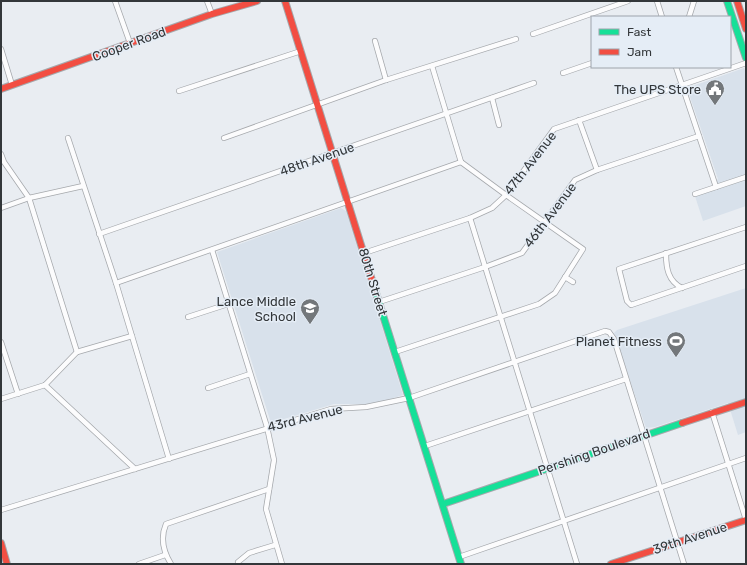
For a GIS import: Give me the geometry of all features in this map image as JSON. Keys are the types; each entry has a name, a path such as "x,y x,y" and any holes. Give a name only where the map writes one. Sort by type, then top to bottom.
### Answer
{"street":[{"path":"115,1 130,43"},
{"path":"207,1 212,14"},
{"name":"Cooper Road","path":"1,89 212,14 257,1"},
{"name":"80th Street","path":"285,1 461,564"},
{"path":"533,34 628,1"},
{"path":"658,1 662,16"},
{"path":"689,16 694,1"},
{"path":"727,1 746,58"},
{"path":"737,1 746,29"},
{"path":"224,138 318,106 386,80 516,39"},
{"path":"375,41 386,80"},
{"path":"1,49 12,85"},
{"path":"178,91 301,50"},
{"path":"563,73 591,63"},
{"name":"47th Avenue","path":"364,253 470,218 492,208 506,195 554,129 746,63"},
{"path":"395,352 540,304 554,293 583,249 461,162 432,66"},
{"path":"676,68 716,187"},
{"name":"48th Avenue","path":"99,234 534,83"},
{"path":"492,98 499,125"},
{"path":"579,120 597,170"},
{"name":"46th Avenue","path":"379,302 485,267 522,253 575,180 597,170 699,136"},
{"path":"68,138 116,283 169,459"},
{"path":"1,154 4,162 29,198 77,352"},
{"path":"116,283 461,162"},
{"path":"695,194 746,177"},
{"path":"1,208 29,198 83,186"},
{"path":"470,218 577,564"},
{"path":"746,227 619,269 627,300 630,304 746,266"},
{"path":"212,250 267,427 274,460 266,509 282,564"},
{"path":"666,253 669,274 675,284 682,288"},
{"path":"565,277 573,282"},
{"path":"188,317 228,304"},
{"name":"43rd Avenue","path":"1,510 169,459 267,427 331,409 366,407 410,398 605,331 612,335 626,379"},
{"path":"1,399 46,385 77,352 132,336"},
{"path":"1,342 18,394"},
{"path":"208,388 250,374"},
{"path":"425,446 626,379 684,564"},
{"path":"46,385 135,469"},
{"name":"Pershing Boulevard","path":"443,504 643,435 746,402"},
{"path":"712,412 746,520"},
{"path":"459,557 746,458"},
{"path":"170,564 165,555 162,534 166,524 269,489"},
{"name":"39th Avenue","path":"611,564 746,520"},
{"path":"238,562 249,553 275,544"},
{"path":"1,546 7,564"},
{"path":"139,564 165,555"}],"shaded area":[{"path":"744,68 746,72 746,206 703,221 694,193 712,187 718,179 687,88"},
{"name":"Lance Middle School","path":"341,208 346,211 403,395 374,404 334,404 271,423 217,252"},
{"path":"746,288 746,432 738,435 728,403 655,427 646,428 614,333 617,330"}],"traffic: fast":[{"path":"727,1 746,58"},
{"path":"376,293 461,564"},
{"path":"443,504 682,423"}],"traffic: jam":[{"path":"1,89 212,14 257,1"},
{"path":"285,1 376,293"},
{"path":"737,1 746,29"},
{"path":"682,423 746,402"},
{"path":"611,564 746,520"},
{"path":"1,543 7,564"}],"place":[{"name":"The UPS Store","path":"715,106"},
{"name":"Lance Middle School","path":"310,325"},
{"name":"Planet Fitness","path":"676,358"}]}
